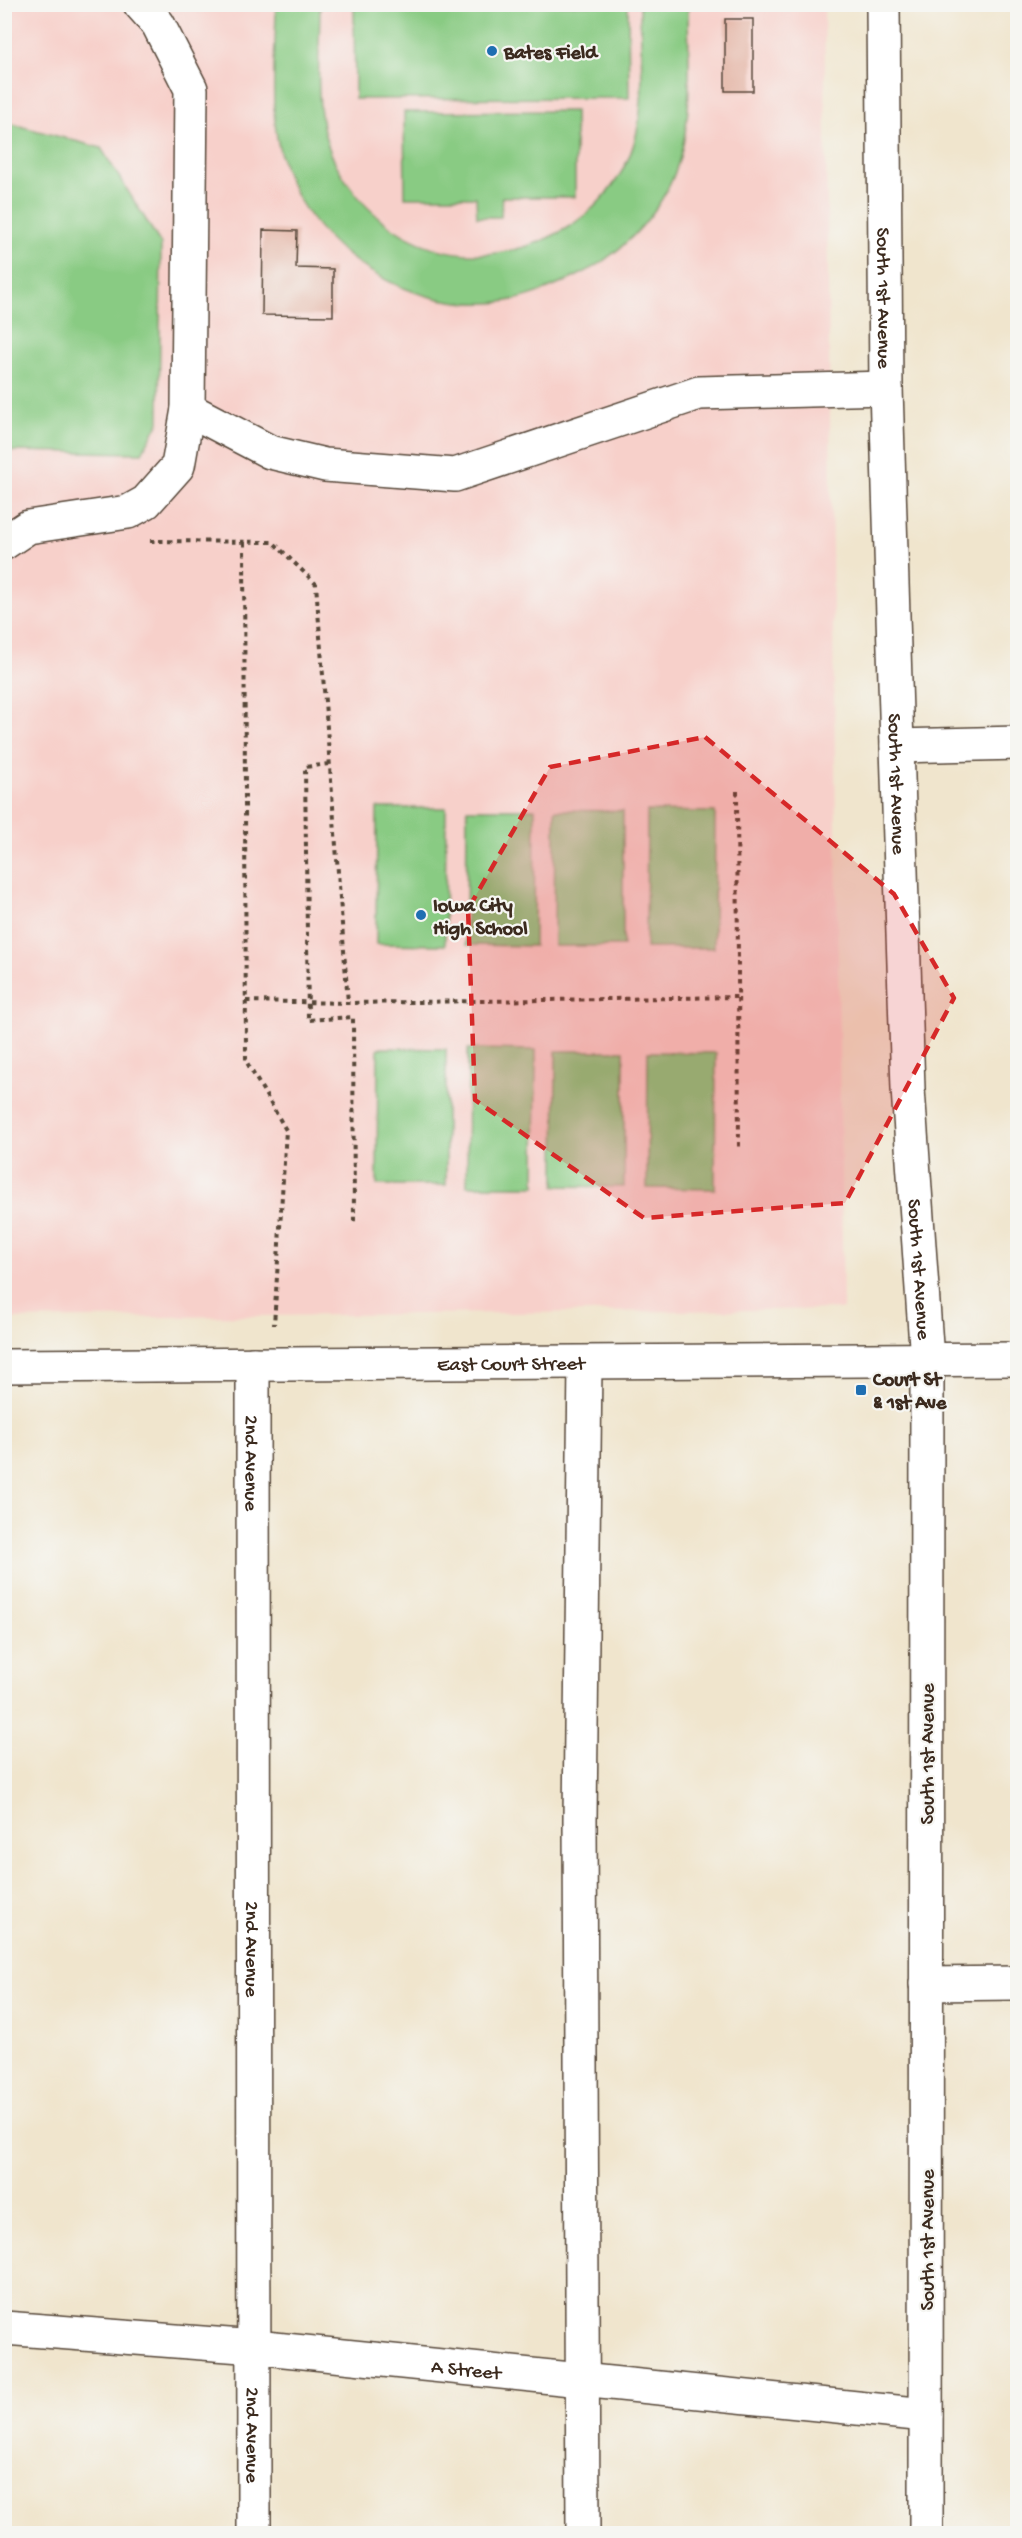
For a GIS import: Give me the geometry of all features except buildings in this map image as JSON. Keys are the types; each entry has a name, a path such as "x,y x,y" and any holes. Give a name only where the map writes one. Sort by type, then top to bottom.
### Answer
{"street":[{"path":"4,543 28,527 128,512 146,502 178,466 188,409 191,89 158,24 140,4"},
{"name":"South 1st Avenue","path":"884,4 886,388 897,746 908,1089 927,1360 926,2534"},
{"path":"188,409 270,452 325,465 455,475 699,393 886,388"},
{"path":"897,746 1017,743"},
{"name":"East Court Street","path":"4,1366 1017,1359"},
{"path":"583,2534 580,1820 585,1363"},
{"name":"2nd Avenue","path":"254,1365 254,2534"},
{"path":"926,1984 1017,1983"},
{"name":"A Street","path":"4,2328 255,2348 926,2415"}],"path":[{"path":"104,515 116,536 153,542 273,542 316,584 348,1003"},
{"path":"244,542 246,1061 286,1130 274,1325"},
{"path":"329,764 305,767 308,1020 353,1017 354,1223"},
{"path":"737,791 740,1150"},
{"path":"246,1001 348,1003 740,997"}],"highlighted area":[{"path":"705,737 894,894 954,998 845,1203 644,1218 475,1100 468,909 550,767"}],"shaded area":[{"name":"Iowa City High School","path":"4,5 824,5 843,1309 5,1319"}],"green space":[{"path":"276,5 320,5 319,87 323,128 337,166 357,195 379,218 405,236 433,248 463,254 494,253 526,246 558,233 584,216 607,193 625,166 639,120 642,88 640,5 688,5 688,113 681,155 674,175 656,208 632,237 588,271 551,288 521,298 489,303 459,302 430,297 401,287 374,274 350,257 327,236 308,213 293,188 278,144 275,121"},
{"name":"Bates Field","path":"354,5 628,5 629,98 355,99"},
{"path":"575,111 575,197 502,197 501,217 477,217 476,197 405,197 404,112"},
{"path":"5,122 101,148 161,244 159,422 142,453 5,451"},
{"path":"377,808 446,808 445,945 376,944"},
{"path":"467,809 535,809 534,946 466,945"},
{"path":"555,810 623,811 623,946 554,946"},
{"path":"647,811 715,812 714,948 646,948"},
{"path":"378,1048 446,1049 446,1185 377,1185"},
{"path":"468,1049 536,1050 535,1186 467,1186"},
{"path":"556,1051 624,1051 624,1187 555,1186"},
{"path":"648,1052 716,1053 715,1189 647,1188"}],"place":[{"name":"Bates Field","path":"492,51"},
{"name":"Iowa City High School","path":"421,915"},
{"name":"Court St & 1st Ave","path":"861,1390"}]}
